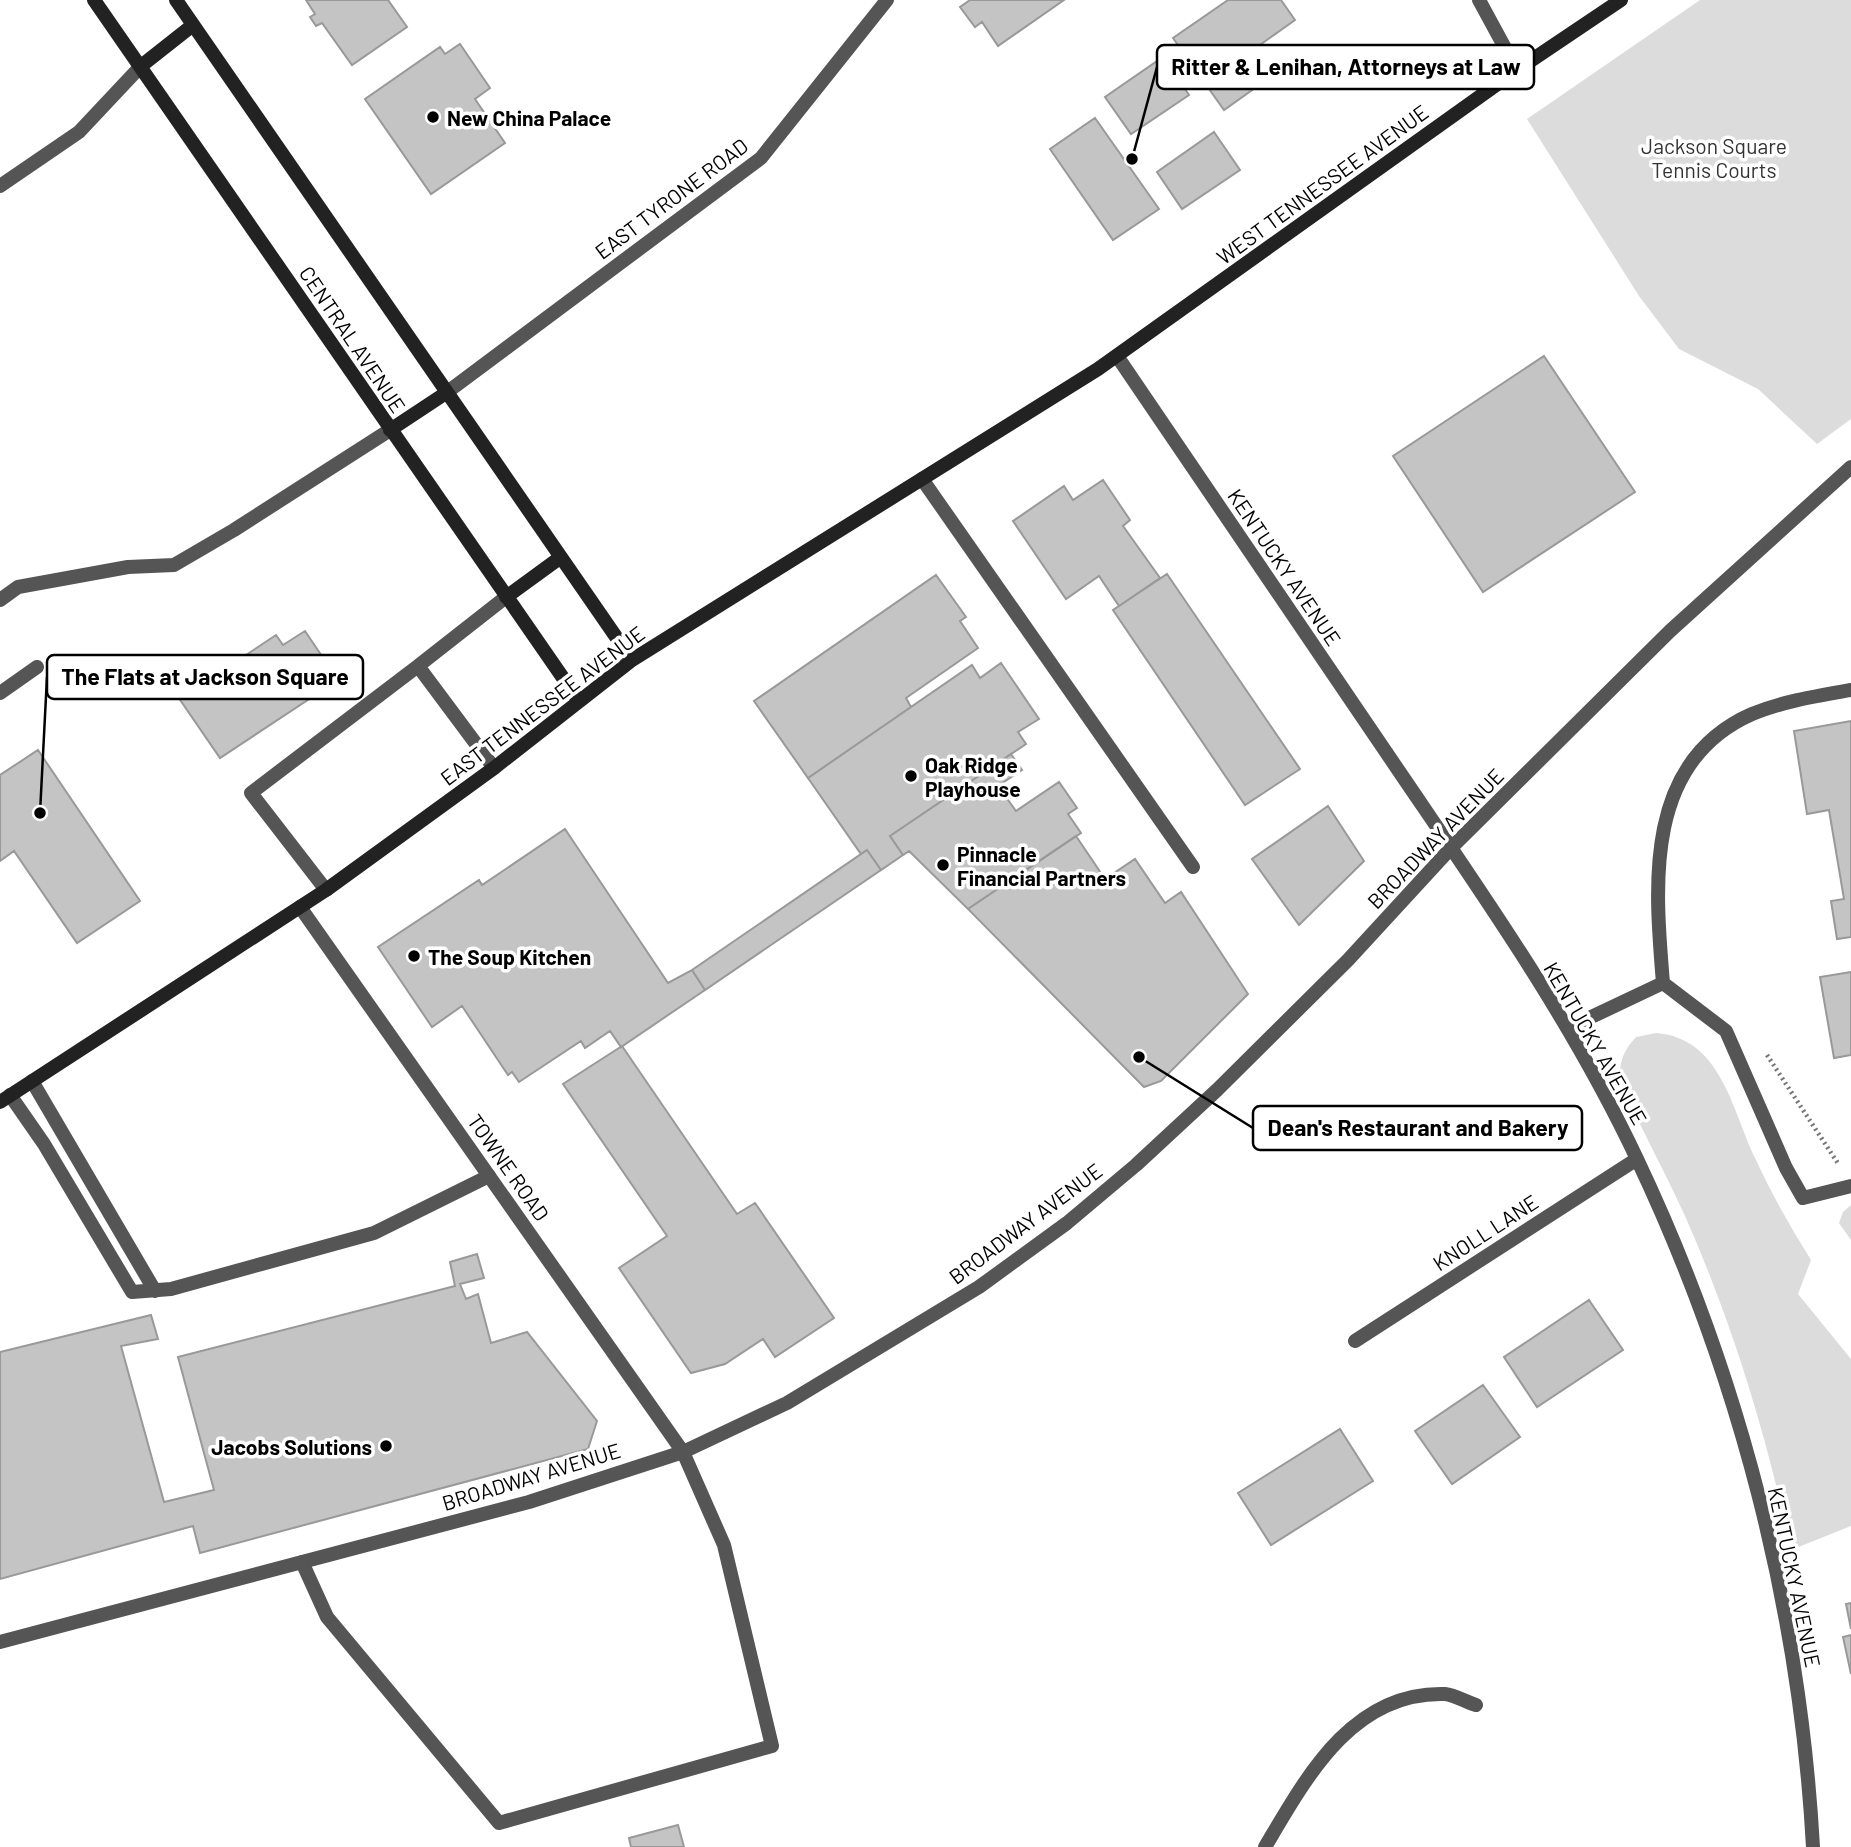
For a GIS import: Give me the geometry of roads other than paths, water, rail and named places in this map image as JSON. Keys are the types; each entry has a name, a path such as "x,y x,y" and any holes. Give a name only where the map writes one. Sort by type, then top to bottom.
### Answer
{"street":[{"name":"CENTRAL AVENUE","path":"94,0 579,701"},
{"path":"176,0 632,660"},
{"name":"EAST TYRONE ROAD","path":"446,393 761,158 887,0"},
{"path":"1479,0 1517,70"},
{"name":"WEST TENNESSEE AVENUE","path":"1117,356 1517,70 1621,0"},
{"path":"0,186 79,132 141,66 193,25"},
{"name":"EAST TENNESSEE AVENUE","path":"5,1098 326,890 494,768 632,660 1117,356"},
{"name":"KENTUCKY AVENUE","path":"1117,356 1451,849 1568,1028 1637,1159 1693,1291 1740,1428 1769,1540 1797,1689 1813,1847"},
{"path":"0,600 18,587 128,567 174,565 234,530 446,393"},
{"name":"BROADWAY AVENUE","path":"0,1642 529,1502 683,1452 787,1403 979,1287 1067,1223 1136,1166 1217,1090 1348,960 1451,849 1671,631 1851,467"},
{"path":"922,479 1193,867"},
{"path":"326,890 251,793 561,557"},
{"path":"418,666 494,768"},
{"path":"0,693 37,667"},
{"path":"1847,1180 1803,1199 1786,1168 1726,1031 1663,983 1656,898 1659,857 1666,820 1679,782 1696,755 1751,715 1797,699 1851,690"},
{"name":"TOWNE ROAD","path":"300,907 683,1452 724,1545 772,1746 499,1823 327,1617 302,1562"},
{"path":"1568,1028 1663,983"},
{"path":"32,1081 155,1290"},
{"path":"5,1098 44,1144 132,1292 155,1290 374,1233 489,1176"},
{"name":"KNOLL LANE","path":"1355,1341 1637,1159"},
{"path":"1265,1847 1327,1750 1368,1714 1396,1700 1447,1694 1476,1706"}],"place":[{"name":"New China Palace","path":"433,117"},
{"name":"Ritter & Lenihan, Attorneys at Law","path":"1132,159"},
{"name":"Oak Ridge Playhouse","path":"911,776"},
{"name":"The Flats at Jackson Square","path":"40,813"},
{"name":"Pinnacle Financial Partners","path":"943,865"},
{"name":"The Soup Kitchen","path":"414,956"},
{"name":"Dean's Restaurant and Bakery","path":"1139,1057"},
{"name":"Jacobs Solutions","path":"386,1446"}],"park label":[{"name":"Jackson Square Tennis Courts","path":"1714,157"}]}
